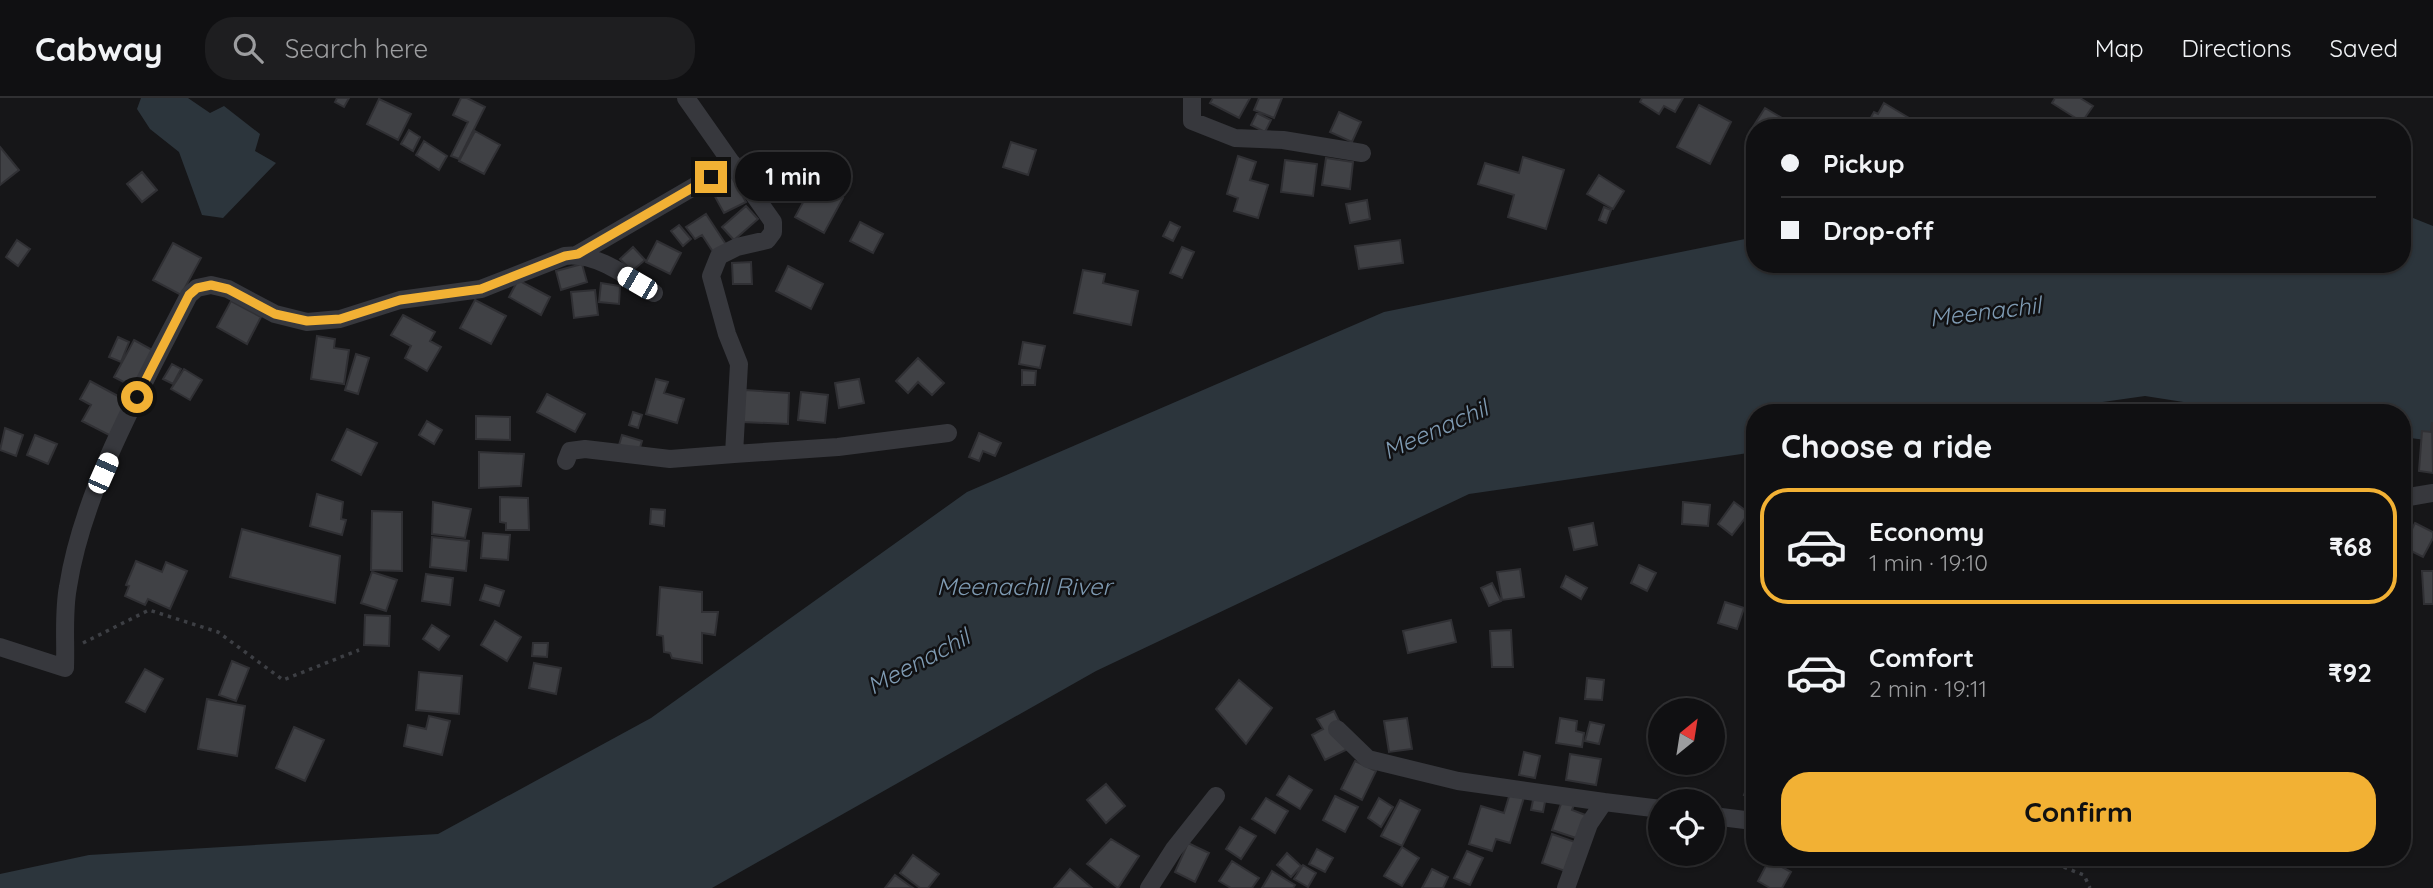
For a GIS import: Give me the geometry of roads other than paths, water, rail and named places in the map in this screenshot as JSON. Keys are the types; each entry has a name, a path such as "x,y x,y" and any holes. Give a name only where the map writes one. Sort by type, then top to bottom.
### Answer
{"street":[{"path":"686,98 772,222 774,232 767,240 737,247 719,256 711,276 727,334 739,364 734,454"},
{"path":"1192,98 1192,121 1235,138 1283,140 1362,153"},
{"path":"0,648 65,668 67,590 92,499 137,397 189,295 197,288 211,285 228,289 275,314 307,321 340,319 400,300 481,289 565,256 578,254 733,164"},
{"path":"578,254 614,269 654,293"},
{"path":"566,461 570,451 585,449 670,459 838,447 948,433"},
{"path":"2411,497 2433,493"},
{"path":"1337,729 1368,759 1458,781 1648,807"},
{"path":"1149,888 1174,849 1216,796"},
{"path":"1566,888 1589,824 1604,802"},
{"path":"1725,818 1746,820"}],"water":[{"path":"141,98 188,98 210,113 224,106 260,134 255,151 276,163 223,218 202,215 179,152 150,129 137,109"},
{"name":"Meenachil River","path":"2411,217 2433,226 2433,441 2411,438 2411,404 2196,404 2145,396 2088,404 1746,404 1746,453 1469,494 1096,671 712,888 0,888 0,874 89,855 438,834 651,718 967,492 1384,312 1746,239 1746,273 2411,273"}],"water label":[{"name":"Meenachil","path":"1985,311"},
{"name":"Meenachil","path":"1435,429"},
{"name":"Meenachil","path":"918,661"}]}
